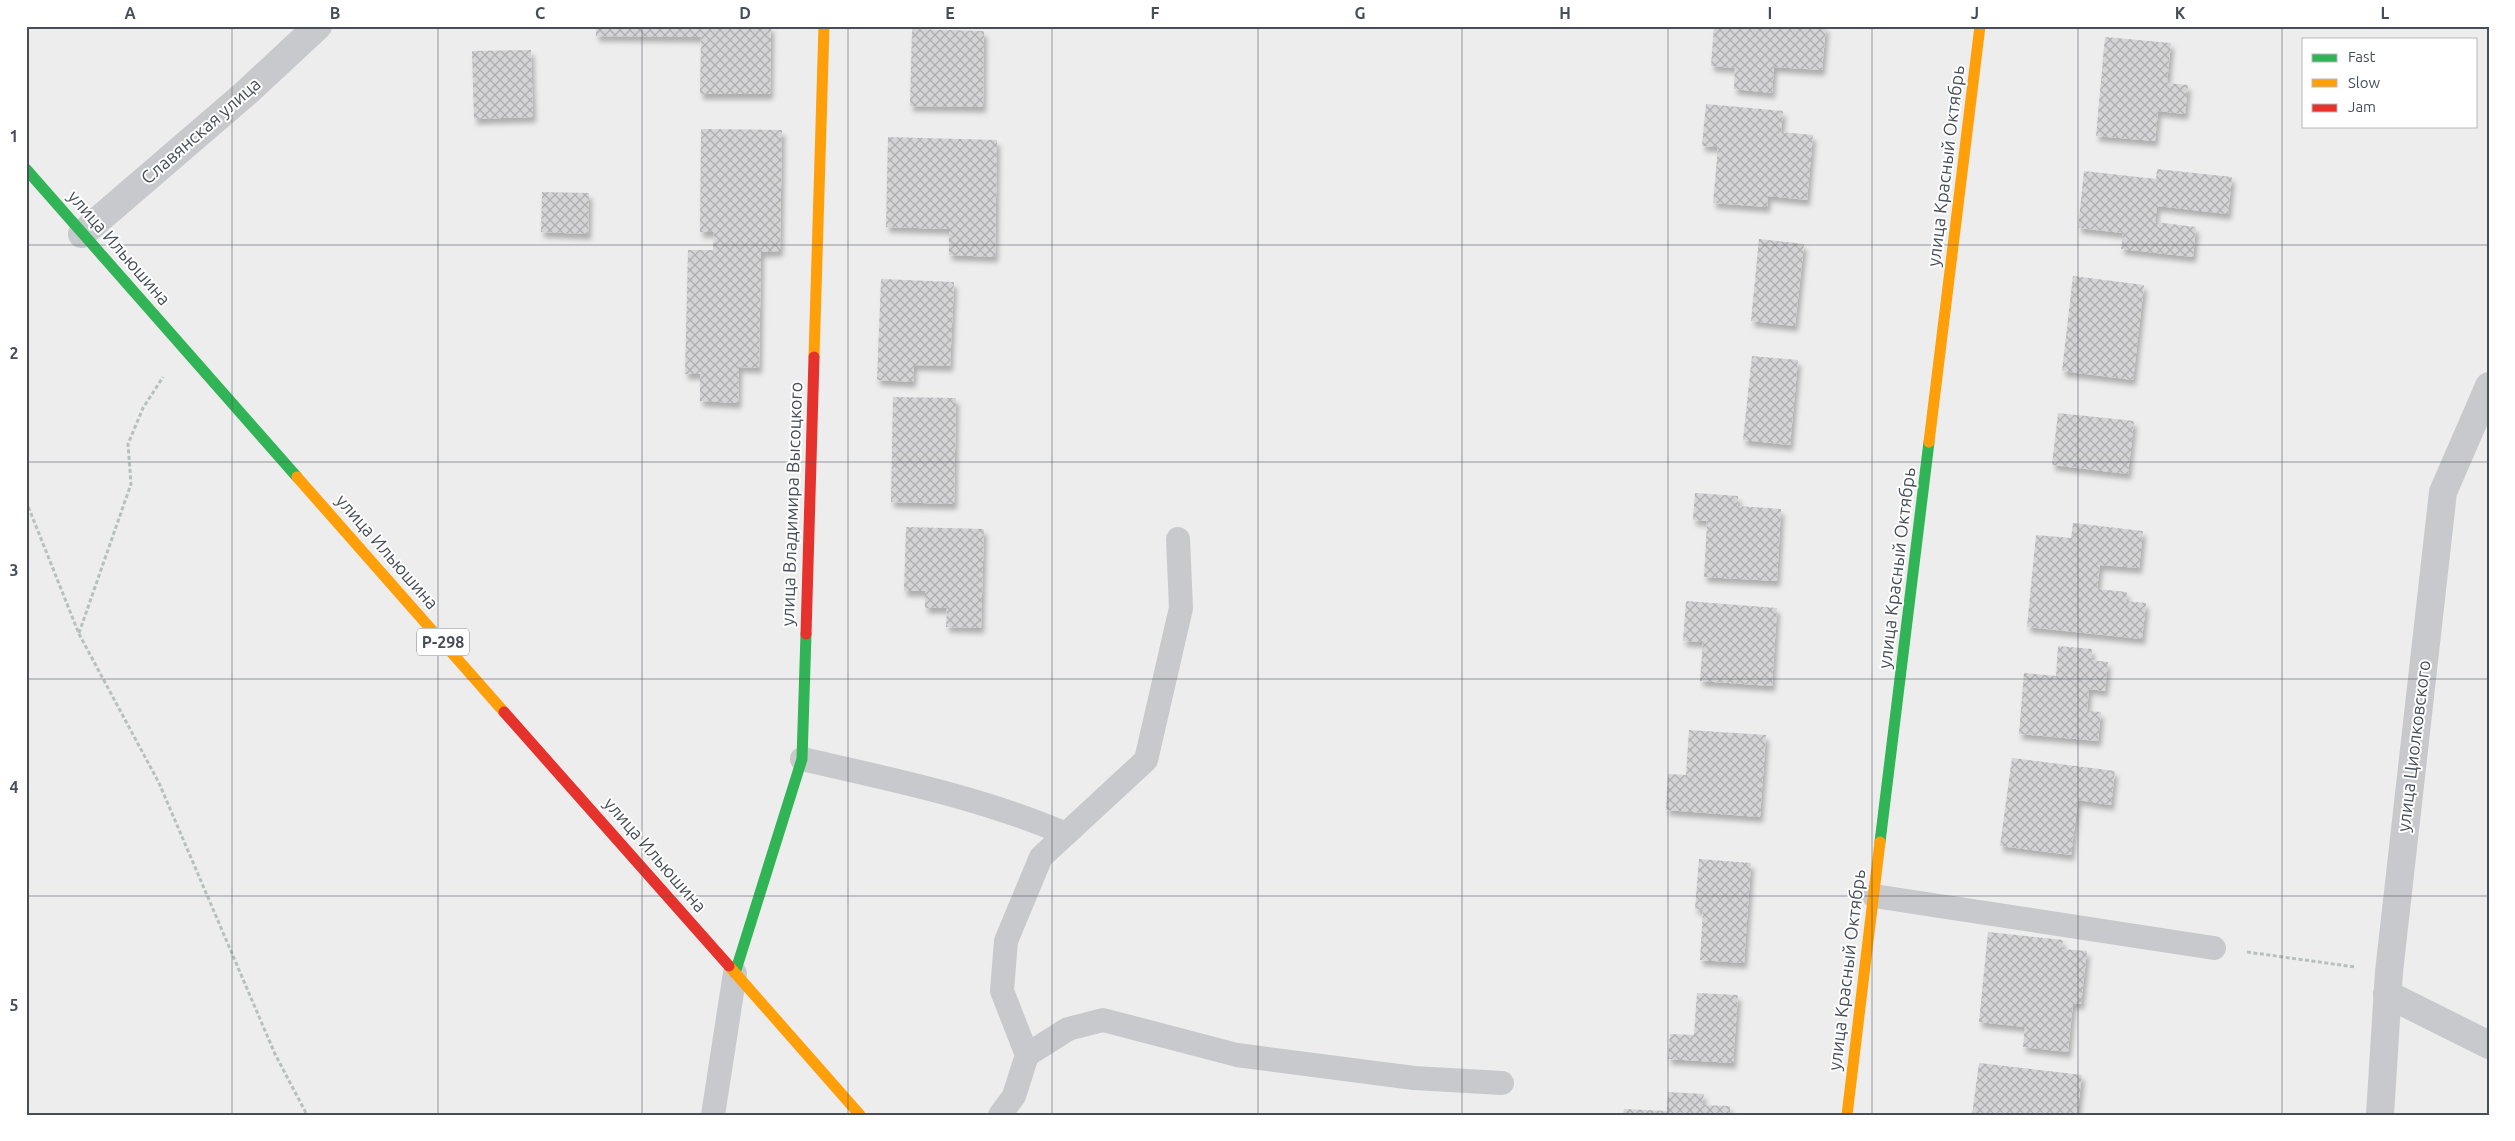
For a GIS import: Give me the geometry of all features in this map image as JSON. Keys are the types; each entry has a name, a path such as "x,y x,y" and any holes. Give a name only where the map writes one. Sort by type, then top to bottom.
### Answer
{"main road":[{"name":"улица Владимира Высоцкого","path":"735,973 802,759 824,26"},
{"name":"улица Красный Октябрь","path":"1847,1115 1980,26"},
{"name":"улица Ильюшина","path":"26,169 860,1115"}],"street":[{"name":"Славянская улица","path":"82,234 246,92 318,26"},
{"name":"улица Циолковского","path":"2380,1115 2388,983 2443,492 2489,386"},
{"path":"2388,983 2489,1044"}],"lane":[{"path":"1000,1115 1014,1096 1027,1055 1002,991 1006,941 1041,857 1146,760 1181,608 1178,539"},
{"path":"802,759 920,786 1046,825 1066,834"},
{"path":"1874,896 2214,948"},
{"path":"713,1115 735,973"},
{"path":"1027,1055 1068,1029 1103,1020 1236,1055 1414,1078 1502,1083"}],"path":[{"path":"79,634 131,484 128,444 143,408 183,347"},
{"path":"26,501 79,634 159,784 275,1054 307,1115"},
{"path":"2214,948 2388,983"}],"building":[{"path":"596,26 771,26 770,94 700,94 701,37 596,36"},
{"path":"1714,26 1826,26 1822,70 1774,67 1772,93 1734,89 1735,68 1711,66"},
{"path":"912,29 984,31 983,107 910,106"},
{"path":"2105,37 2171,43 2167,83 2188,85 2185,114 2158,111 2155,141 2096,136"},
{"path":"531,50 533,117 474,119 472,51"},
{"path":"1706,104 1783,111 1781,132 1813,135 1807,200 1768,196 1767,207 1713,203 1718,147 1702,146"},
{"path":"701,129 782,130 780,251 761,252 759,368 739,367 738,403 700,401 700,374 685,374 688,250 713,250 714,232 700,232"},
{"path":"888,137 997,140 995,257 949,255 949,229 886,227"},
{"path":"2157,169 2232,177 2228,214 2157,206 2155,222 2196,227 2193,257 2121,249 2123,233 2078,228 2084,171 2156,179"},
{"path":"542,192 589,193 588,234 541,232"},
{"path":"1759,239 1804,244 1795,326 1751,321"},
{"path":"2073,276 2144,285 2133,380 2062,371"},
{"path":"881,279 954,282 950,366 914,365 913,382 877,380"},
{"path":"1752,356 1798,360 1790,445 1743,440"},
{"path":"893,397 956,398 954,504 891,502"},
{"path":"2058,413 2134,421 2128,474 2052,465"},
{"path":"1695,493 1738,496 1738,506 1781,509 1777,581 1704,577 1707,521 1693,520"},
{"path":"2073,523 2143,531 2139,568 2100,565 2097,589 2127,592 2126,601 2146,603 2142,639 2027,627 2036,535 2071,538"},
{"path":"906,527 984,529 981,628 946,627 947,608 925,608 925,591 904,591"},
{"path":"1686,601 1777,608 1772,686 1700,681 1703,642 1683,641"},
{"path":"2058,646 2092,649 2091,660 2108,662 2105,691 2089,689 2087,711 2101,712 2098,741 2019,734 2024,673 2056,676"},
{"path":"1689,730 1766,735 1760,817 1666,810 1668,774 1686,775"},
{"path":"2012,758 2115,771 2111,805 2078,800 2071,855 2000,846"},
{"path":"1699,859 1751,863 1744,963 1700,960 1703,910 1695,909"},
{"path":"1988,932 2063,940 2062,949 2087,951 2081,1004 2073,1003 2068,1052 2023,1047 2025,1027 1979,1022"},
{"path":"1697,993 1738,995 1733,1063 1668,1059 1670,1034 1694,1035"},
{"path":"1979,1063 2082,1075 2077,1115 1972,1115"},
{"path":"1668,1092 1704,1094 1702,1105 1730,1106 1730,1115 1623,1115 1624,1109 1667,1111"}],"traffic: fast":[{"path":"26,169 297,477"},
{"path":"1880,842 1929,442"},
{"path":"735,973 802,759 806,634"}],"traffic: slow":[{"path":"814,357 824,26"},
{"path":"1929,442 1980,26"},
{"path":"297,477 504,712"},
{"path":"1847,1115 1880,842"},
{"path":"729,966 860,1115"}],"traffic: jam":[{"path":"806,634 814,357"},
{"path":"504,712 729,966"}]}
